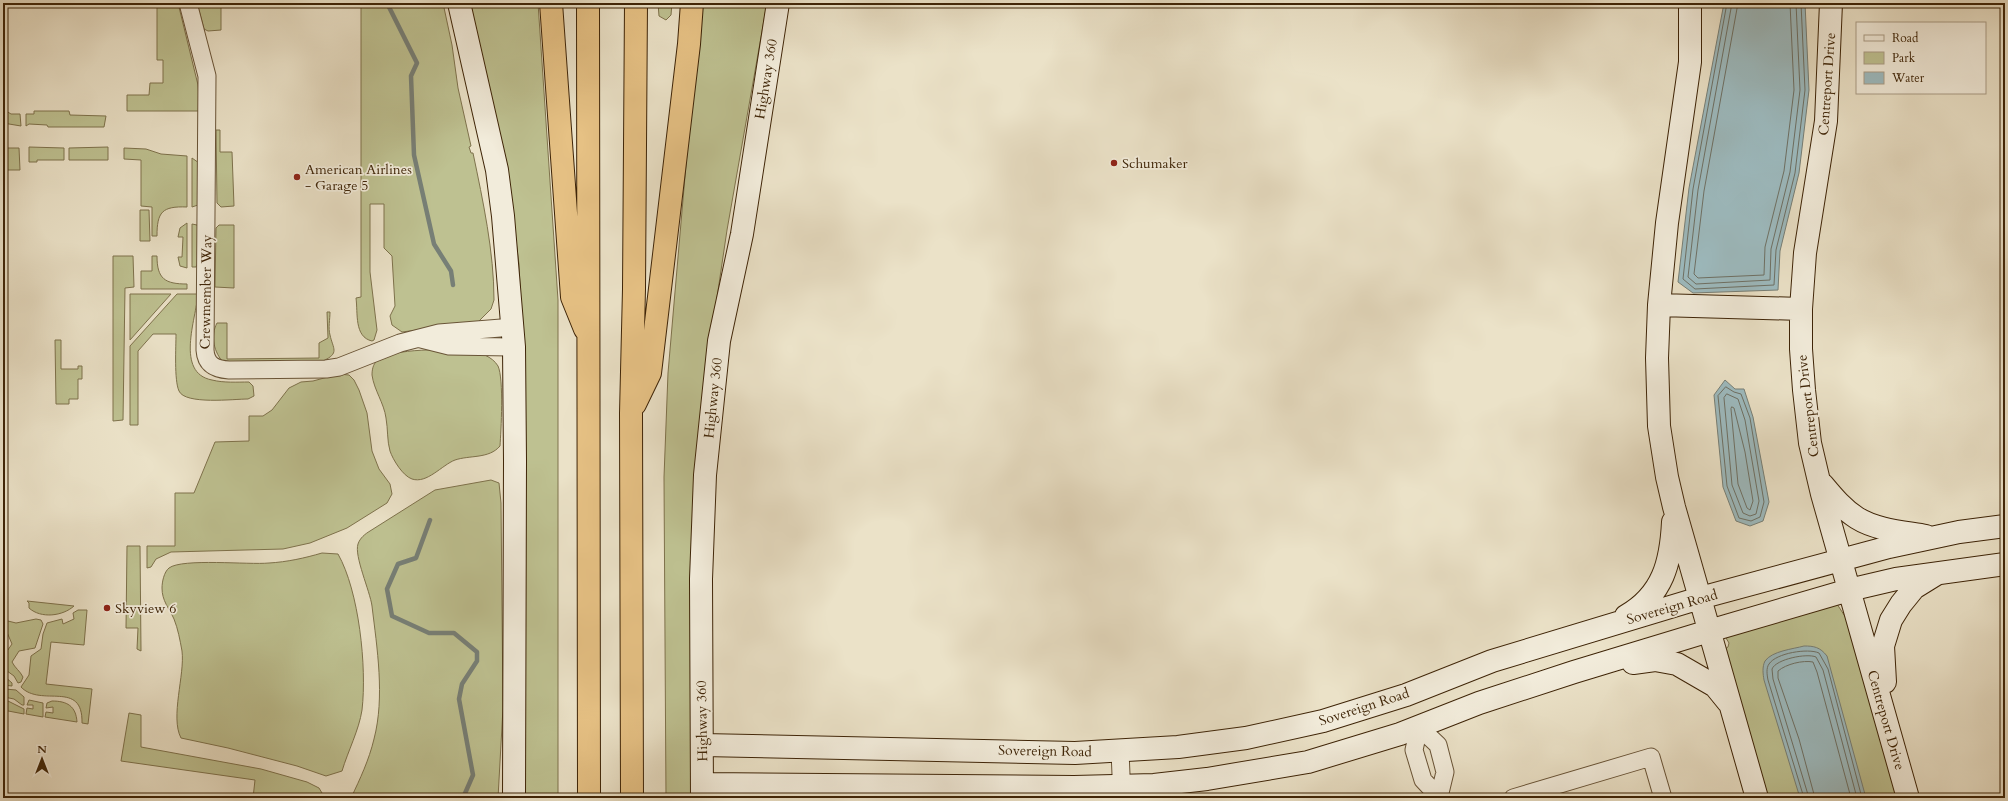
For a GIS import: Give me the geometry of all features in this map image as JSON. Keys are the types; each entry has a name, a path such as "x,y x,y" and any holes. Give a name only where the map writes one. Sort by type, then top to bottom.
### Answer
{"highway":[{"path":"551,3 572,297 590,339"},
{"path":"588,3 590,339 589,798"},
{"path":"632,798 631,413 634,281 636,3"},
{"path":"631,413 650,373 689,44 692,3"}],"street":[{"name":"Crewmember Way","path":"188,3 207,76 205,350 208,362 212,367 219,370 313,371 339,367 400,343 421,339 439,333 513,337"},
{"path":"459,3 497,170 504,223 513,337 515,461 514,798"},
{"name":"Highway 360","path":"702,791 701,579 705,475 719,341 742,234 778,3"},
{"path":"1690,3 1690,62 1667,223 1659,305 1657,358 1659,426 1667,477 1674,507 1757,798"},
{"name":"Centreport Drive","path":"1831,3 1826,121 1805,253 1801,309 1801,349 1804,390 1810,443 1819,481 1886,715 1908,798"},
{"path":"1659,305 1801,309"},
{"path":"1819,481 1842,507 1858,518 1876,525 1933,538"},
{"path":"1610,625 1636,610 1652,594 1665,574 1672,538 1674,507"},
{"name":"Sovereign Road","path":"702,744 1075,753 1178,747 1246,738 1323,721 1406,695 1492,660 1700,598 1889,547 2005,526"},
{"path":"702,791 1122,792 1154,785 1207,779 1308,762 1419,727 1479,703 1574,672 1849,590 1896,579 2005,564"},
{"path":"1886,715 1883,646 1891,620 1901,604 1914,588 1939,572"},
{"path":"1574,672 1655,660 1677,664 1715,686 1730,706"},
{"path":"1406,695 1419,727"},
{"path":"1120,751 1122,792"},
{"path":"1514,798 1651,757 1663,798"}],"green space":[{"path":"160,3 178,3 198,85 200,111 127,111 127,95 149,95 150,83 163,83 163,60 157,60 157,6 160,5"},
{"path":"197,3 221,3 221,30 208,31 204,29"},
{"path":"361,3 443,3 452,45 458,88 471,146 469,147 471,153 473,153 490,245 494,282 494,300 491,309 478,322 402,332 392,325 390,316 395,306 392,256 384,248 384,204 370,204 370,272 377,330 374,340 372,341 366,339 360,330 357,317 356,298 361,297"},
{"path":"469,3 538,3 558,300 558,798 524,798 524,382 519,264 510,197"},
{"path":"658,3 672,3 671,15 666,20 659,16"},
{"path":"700,3 767,3 727,230 711,338 691,798 666,798 664,477 668,373"},
{"path":"3,109 11,114 20,114 21,126 3,123"},
{"path":"34,111 69,111 70,115 106,116 104,127 48,127 47,125 29,124 26,126 26,114 34,114"},
{"path":"216,130 220,130 220,152 232,152 234,206 221,207 217,203"},
{"path":"29,147 64,148 64,160 37,160 37,162 29,162"},
{"path":"108,147 108,160 69,160 69,148"},
{"path":"3,148 19,148 20,170 3,170"},
{"path":"124,148 146,149 161,154 187,156 187,207 167,209 163,212 158,221 157,236 152,236 152,207 141,206 141,160 124,159"},
{"path":"192,158 199,163 198,205 192,207"},
{"path":"140,210 149,210 150,241 140,241"},
{"path":"187,223 187,268 180,266 178,257 182,257 183,237 178,237 180,228"},
{"path":"192,224 197,225 198,228 198,263 196,267 192,267"},
{"path":"219,225 234,225 234,288 215,287 216,228"},
{"path":"113,256 133,256 134,287 125,288 123,420 113,421"},
{"path":"152,256 157,256 157,264 164,279 173,283 187,284 187,289 141,289 141,271 152,271"},
{"path":"130,294 171,294 130,340"},
{"path":"177,294 198,294 190,344 194,367 201,375 212,380 226,382 249,382 253,386 254,396 248,399 200,400 183,395 179,391 176,379 176,334 153,334 138,351 138,425 130,425 130,346"},
{"path":"327,312 330,312 329,332 334,350 332,356 323,361 224,363 214,344 214,333 217,323 227,323 227,359 319,358 319,343 328,338"},
{"path":"55,340 61,340 61,369 78,369 78,366 82,366 82,379 78,379 78,399 69,399 69,404 56,404"},
{"path":"469,350 489,357 498,366 502,393 500,446 496,450 485,455 461,458 450,462 429,477 418,480 412,479 405,475 393,459 390,451 385,412 372,375 374,365 377,361 384,357 407,351"},
{"path":"339,374 349,375 354,380 359,390 367,413 372,451 379,469 390,484 392,494 387,503 347,528 310,543 283,549 171,552 156,559 151,567 147,568 147,546 175,546 175,493 194,493 215,442 249,441 249,416 263,416 272,410 289,388 301,382 313,381"},
{"path":"491,480 499,483 501,503 503,708 498,798 351,798 372,747 377,723 380,690 378,655 372,606 358,557 358,544 363,536 368,532 435,490"},
{"path":"127,546 140,546 141,651 137,649 138,628 126,628"},
{"path":"322,553 338,554 351,588 360,630 363,673 362,710 342,771 326,776 297,766 228,748 181,738 178,729 177,708 182,672 182,651 174,619 164,601 162,593 163,580 167,570 176,565 187,563 276,562 296,560"},
{"path":"27,601 74,606 58,614 46,615 40,614 29,608 29,603"},
{"path":"1837,604 1848,621 1897,798 1766,798 1725,649 1728,647 1729,643 1726,638 1733,633"},
{"path":"78,610 87,610 84,645 51,642 46,684 92,689 88,724 82,723 80,710 76,702 59,696 29,693 21,687 29,675 31,656 41,649 43,634 47,623 62,619 63,624 74,619 73,613"},
{"path":"36,619 41,620 43,624 35,648 19,651 12,662 23,677 21,682 18,683 14,676 3,668 3,657 12,644 3,623 4,620 16,623"},
{"path":"3,675 12,683 12,686 3,685"},
{"path":"5,689 16,690 24,697 24,705 14,699 4,697 3,691"},
{"path":"6,700 24,709 24,714 3,710 3,702"},
{"path":"29,700 43,703 43,717 26,714 27,708 33,709 33,705 27,705"},
{"path":"52,701 66,703 73,708 77,722 45,717 46,712 53,713 53,707 46,708 47,703"},
{"path":"129,713 141,715 141,747 261,769 307,782 319,788 325,798 253,798 255,780 121,761"}],"water":[{"path":"1724,3 1805,3 1809,90 1799,173 1780,251 1778,290 1693,293 1678,282 1689,188"},
{"path":"1725,380 1735,389 1744,389 1753,417 1769,502 1763,521 1750,526 1736,521 1723,487 1714,395"},
{"path":"1804,646 1817,648 1827,656 1866,798 1800,798 1764,680 1763,666 1765,661 1772,655"}],"waterway":[{"path":"387,3 417,63 411,76 414,155 434,244 451,271 453,285"},
{"path":"430,520 416,558 398,564 387,589 392,616 429,633 454,633 477,652 477,661 462,684 459,699 473,775 463,798"}],"place":[{"name":"Schumaker","path":"1114,163"},
{"name":"American Airlines - Garage 5","path":"297,177"},
{"name":"Skyview 6","path":"107,608"}]}
